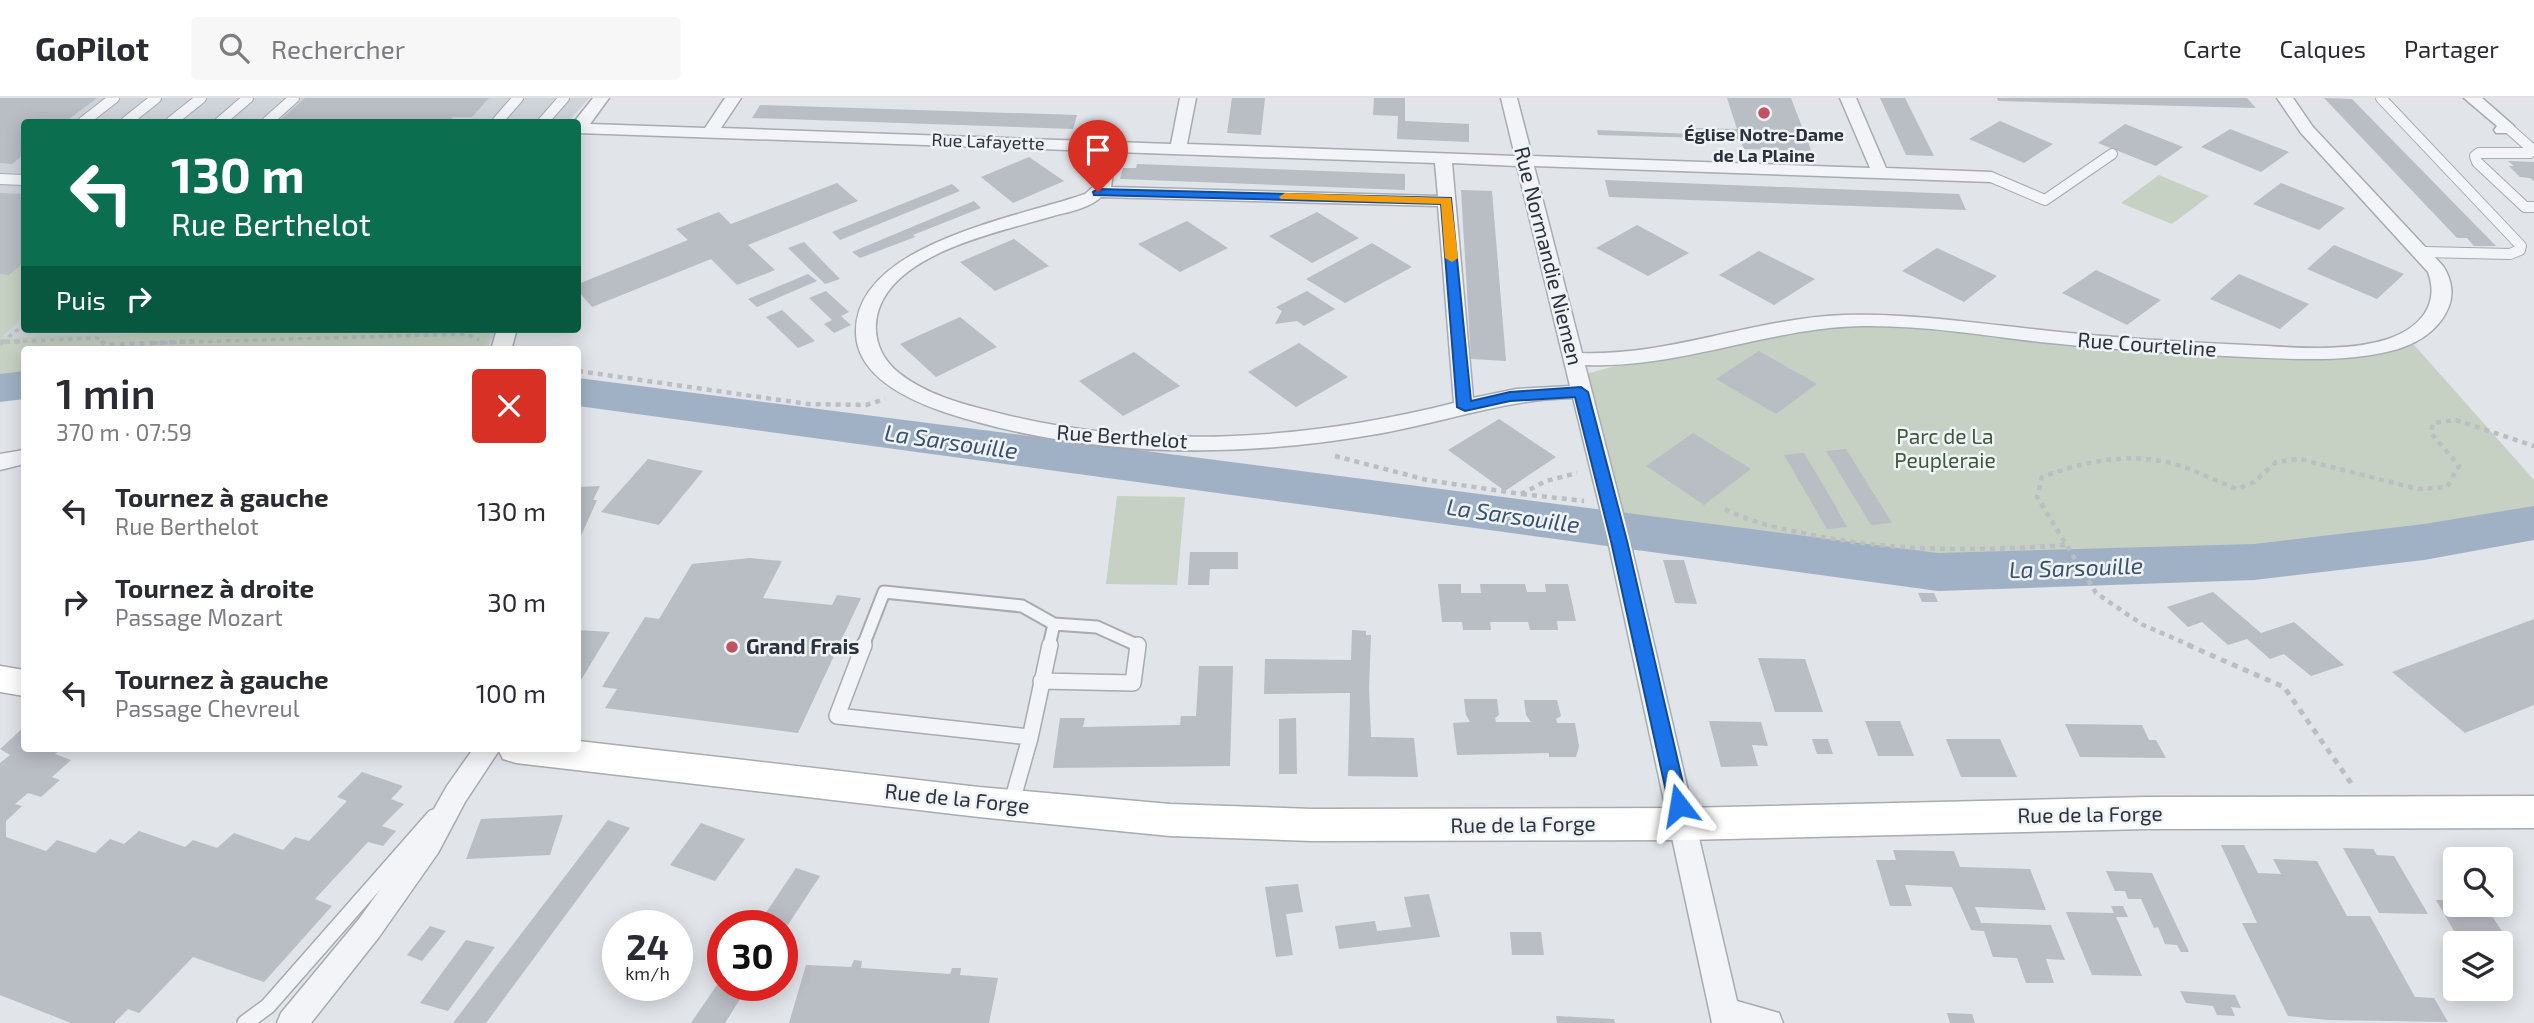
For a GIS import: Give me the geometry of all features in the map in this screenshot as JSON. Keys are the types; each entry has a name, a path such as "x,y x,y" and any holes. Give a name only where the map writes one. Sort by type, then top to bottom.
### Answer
{"main road":[{"path":"0,680 21,683"},
{"name":"Rue de la Forge","path":"543,752 1011,805 1170,820 1312,825 1683,824 2146,813 2534,812"}],"street":[{"path":"581,124 601,98"},
{"path":"710,132 733,98"},
{"path":"1178,149 1188,98"},
{"name":"Rue Normandie Niemen","path":"1509,98 1619,541 1683,824"},
{"path":"1848,98 1881,175"},
{"name":"Rue Courteline","path":"1574,359 1621,359 1762,331 1839,321 1902,322 2137,347 2294,354 2363,350 2408,338 2434,318 2442,304 2442,280 2424,252 2308,130 2285,98"},
{"path":"2472,98 2504,128"},
{"name":"Rue Lafayette","path":"581,128 1991,177"},
{"path":"1098,192 1104,185 1108,146"},
{"path":"1443,159 1465,407"},
{"path":"1098,192 1447,201"},
{"name":"Rue Berthelot","path":"1098,192 1091,198 1058,211 979,231 907,265 888,280 868,313 864,333 872,356 886,374 909,390 951,407 1011,425 1089,436 1179,443 1308,438 1374,428 1510,397 1581,392"},
{"path":"0,463 9,458 21,457"},
{"path":"0,471 21,468"},
{"path":"292,1023 369,928 429,845 456,794 485,752"},
{"path":"1683,824 1725,1017 1768,1023"}],"lane":[{"path":"87,119 114,98"},
{"path":"130,119 156,98"},
{"path":"175,119 201,98"},
{"path":"224,119 248,98"},
{"path":"270,119 294,98"},
{"path":"500,119 518,98"},
{"path":"546,119 564,98"},
{"path":"2381,98 2521,246 2520,250 2510,254 2424,252"},
{"path":"2504,128 2527,142 2532,149 2530,153 2479,153 2475,156 2477,162 2525,206 2534,207"},
{"path":"1991,177 2045,200 2112,154"},
{"path":"5,179 21,170"},
{"path":"1029,737 837,716 884,592 1022,606 1054,624 1097,627 1139,645 1133,683 1041,681"},
{"path":"1011,805 1054,624"},
{"path":"245,1023 268,1006 387,872 414,837 456,794"}],"path":[{"path":"2,343 21,327"},
{"path":"2,343 97,338 106,345 466,334 494,346"},
{"path":"581,372 808,404 866,405 896,396"},
{"path":"2371,813 2284,687 2143,625 2096,593 2037,497 2042,477 2074,465 2141,458 2172,464 2238,489 2246,487 2269,464 2280,458 2300,459 2418,489 2447,487 2459,466 2431,433 2433,423 2456,420 2534,446"},
{"path":"1333,454 1379,469 1427,480 1584,501"},
{"path":"1521,494 1546,481 1564,476 1577,473 1602,474"},
{"path":"1725,509 1746,521 1843,543 1993,551 2067,545"}],"shaded area":[{"path":"0,98 589,98 571,119 21,119 21,333 494,333 489,346 21,346 21,394 0,398"}],"green space":[{"path":"2159,175 2209,196 2172,224 2121,203"},
{"path":"21,265 21,319 1,338 152,333 491,333 486,346 21,346 21,394 0,398 0,274 9,275"},
{"name":"Parc de La Peupleraie","path":"1839,321 2137,347 2363,350 2408,338 2534,480 2534,523 2424,542 2254,562 1938,572 1789,553 1611,513 1578,376 1679,349"},
{"path":"1117,496 1185,497 1177,585 1106,584"}],"building":[{"path":"0,98 97,98 69,119 21,119 21,156 12,164 0,163"},
{"path":"305,98 489,98 472,117 281,119"},
{"path":"1232,98 1265,98 1261,135 1227,133"},
{"path":"1374,98 1405,98 1405,121 1469,124 1469,142 1397,139 1398,116 1373,115"},
{"name":"Église Notre-Dame de La Plaine","path":"1727,98 1791,98 1804,132 1810,132 1814,142 1808,141 1811,151 1744,149 1740,139 1598,135 1597,130 1692,134 1691,128 1737,129"},
{"path":"1880,98 1905,98 1934,156 1906,155"},
{"path":"1997,98 2247,98 2256,108 1998,101"},
{"path":"2324,98 2352,99 2496,246 2474,246 2467,238 2457,238"},
{"path":"760,105 1077,115 1073,129 752,118"},
{"path":"2000,121 2053,144 2024,163 1969,139"},
{"path":"2125,124 2183,147 2156,166 2098,143"},
{"path":"2230,129 2289,152 2261,172 2201,147"},
{"path":"1029,157 1064,181 1013,203 981,177"},
{"path":"2508,161 2534,162 2534,181 2520,177 2509,166 2514,166"},
{"path":"1137,164 1405,174 1405,190 1120,179 1123,168 1136,168"},
{"path":"1605,180 1959,194 1966,210 1609,197"},
{"path":"837,183 858,201 748,245 775,270 737,285 711,259 592,307 581,294 581,283 688,240 676,229 719,212 731,224"},
{"path":"2281,183 2345,208 2319,230 2253,204"},
{"path":"952,184 960,191 840,240 832,232"},
{"path":"1461,190 1492,191 1506,361 1471,359"},
{"path":"0,193 21,194 21,265 9,275 0,274"},
{"path":"974,201 981,208 913,235 915,237 860,258 852,252"},
{"path":"1317,212 1359,238 1312,263 1269,236"},
{"path":"1187,221 1228,248 1180,272 1138,244"},
{"path":"1637,225 1689,253 1648,276 1596,248"},
{"path":"1014,239 1049,266 995,291 960,262"},
{"path":"804,242 840,279 825,284 788,248"},
{"path":"1372,243 1412,267 1345,303 1306,279"},
{"path":"2334,245 2404,274 2377,299 2307,269"},
{"path":"1937,248 1997,276 1964,302 1902,271"},
{"path":"1759,251 1815,279 1774,305 1719,275"},
{"path":"2096,270 2161,300 2127,325 2062,293"},
{"path":"808,274 817,281 757,307 748,299"},
{"path":"2239,274 2309,304 2280,329 2210,299"},
{"path":"826,291 849,312 841,316 851,325 834,333 824,324 832,320 809,298"},
{"path":"1307,291 1335,309 1304,326 1297,321 1275,324 1282,311 1276,307"},
{"path":"782,310 815,341 798,348 766,317"},
{"path":"960,317 997,347 936,377 900,344"},
{"path":"1299,343 1348,377 1296,407 1248,372"},
{"path":"1759,351 1817,384 1776,414 1716,379"},
{"path":"1134,352 1180,386 1123,416 1079,381"},
{"path":"1499,419 1556,457 1505,491 1448,450"},
{"path":"1693,433 1751,469 1704,505 1646,466"},
{"path":"1846,449 1892,523 1871,525 1826,451"},
{"path":"1804,453 1847,527 1827,529 1784,455"},
{"path":"648,459 703,471 659,525 601,512"},
{"path":"600,486 593,500 597,500 581,536 581,487"},
{"path":"1190,552 1238,552 1238,569 1210,569 1209,585 1188,585"},
{"name":"Grand Frais","path":"750,558 782,561 763,598 832,605 837,595 861,598 798,733 605,708 617,689 602,687 645,617 659,619 692,564"},
{"path":"1663,560 1684,560 1697,604 1675,603"},
{"path":"1438,584 1461,584 1461,593 1481,593 1480,584 1525,584 1527,592 1546,592 1545,584 1568,584 1576,621 1557,621 1558,630 1530,630 1528,622 1490,622 1491,630 1463,630 1462,622 1442,622"},
{"path":"2213,592 2261,633 2294,622 2344,665 2311,676 2284,654 2270,659 2247,639 2228,645 2202,622 2188,627 2167,607"},
{"path":"1918,593 1934,593 1938,602 1922,602"},
{"path":"2534,619 2534,705 2465,733 2392,672"},
{"path":"581,630 610,632 581,680"},
{"path":"1352,630 1366,631 1366,635 1371,635 1371,737 1414,738 1418,777 1348,776 1350,693 1264,694 1265,659 1351,660"},
{"path":"1758,658 1805,659 1823,712 1775,712"},
{"path":"1199,666 1233,666 1230,766 1053,768 1060,718 1085,718 1083,727 1180,725 1181,716 1196,716"},
{"path":"1464,699 1497,699 1499,715 1495,718 1496,722 1531,722 1526,715 1524,700 1557,700 1561,716 1556,719 1557,723 1575,723 1579,746 1576,757 1549,757 1549,753 1457,755 1453,723 1470,722 1466,715"},
{"path":"1296,718 1297,774 1279,774 1279,719"},
{"path":"1709,721 1761,722 1768,746 1752,745 1758,766 1721,767"},
{"path":"1865,721 1900,721 1914,756 1878,756"},
{"path":"2065,724 2142,725 2149,740 2156,740 2166,758 2080,757"},
{"path":"21,730 21,752 57,752 55,754 71,760 52,777 60,780 41,797 28,793 15,804 22,806 6,821 6,837 46,851 57,840 95,853 110,839 124,844 139,831 185,847 193,840 217,848 234,833 283,850 295,837 309,841 347,801 337,797 362,772 403,786 391,799 404,804 382,826 396,831 383,846 368,842 315,899 332,906 264,982 193,957 139,1013 128,1009 114,1023 71,1023 0,995 0,763 10,755 0,749"},
{"path":"1812,739 1828,739 1833,754 1817,754"},
{"path":"1946,739 2000,739 2017,777 1961,777"},
{"path":"563,815 550,855 466,859 481,819"},
{"path":"608,820 630,828 486,1023 453,1023"},
{"path":"701,823 745,839 715,881 670,865"},
{"path":"2221,845 2244,845 2258,873 2281,874 2273,859 2317,861 2347,916 2370,916 2415,997 2434,998 2448,1022 2328,1020 2288,1016 2242,923 2257,923"},
{"path":"2343,848 2373,849 2377,855 2394,856 2428,914 2379,913"},
{"path":"1893,850 1954,851 1960,867 2030,869 2046,910 1975,907 1981,923 2051,925 2065,960 2046,959 2054,983 2026,983 2017,958 1993,957 1984,931 1971,930 1952,887 1905,885 1912,906 1890,906 1876,860 1896,860"},
{"path":"796,868 820,876 798,910 768,910"},
{"path":"2106,871 2152,873 2189,952 2181,952 2177,945 2165,944 2158,927 2154,928 2141,899 2128,899 2125,891 2115,891"},
{"path":"1298,884 1303,912 1286,914 1293,955 1276,957 1265,887"},
{"path":"1429,894 1440,937 1339,949 1335,926 1375,921 1377,931 1411,927 1404,897"},
{"path":"2436,900 2443,900 2443,912"},
{"path":"2111,906 2123,906 2128,917 2116,917 2142,976 2092,975 2066,912 2114,913"},
{"path":"2446,917 2493,917 2502,931 2454,931"},
{"path":"430,926 446,931 422,961 407,955"},
{"path":"1510,932 1541,932 1544,955 1512,955"},
{"path":"466,940 495,947 448,1011 420,1003"},
{"path":"854,960 862,961 861,968 950,974 952,968 961,968 960,975 998,978 989,1023 789,1023 795,1001 798,1001 806,965 851,967"},
{"path":"2180,991 2235,995 2241,1008 2231,1007 2235,1016 2217,1015 2213,1006 2186,1003"},
{"path":"707,1000 739,1001 725,1023 691,1023"},
{"path":"1947,1013 1972,1014 1975,1023 1950,1023"},
{"path":"1556,1016 1614,1019 1615,1023 1557,1023"}],"waterway":[{"name":"La Sarsouille","path":"0,388 21,385"},
{"name":"La Sarsouille","path":"581,392 1938,572 2254,562 2424,542 2534,523"}],"slow traffic":[{"path":"1285,197 1447,201 1452,258"}],"place":[{"name":"Église Notre-Dame de La Plaine","path":"1764,113"},
{"name":"Grand Frais","path":"732,647"}],"route":[{"path":"1098,192 1447,201 1465,407 1510,397 1581,392 1619,541 1679,805"}]}
